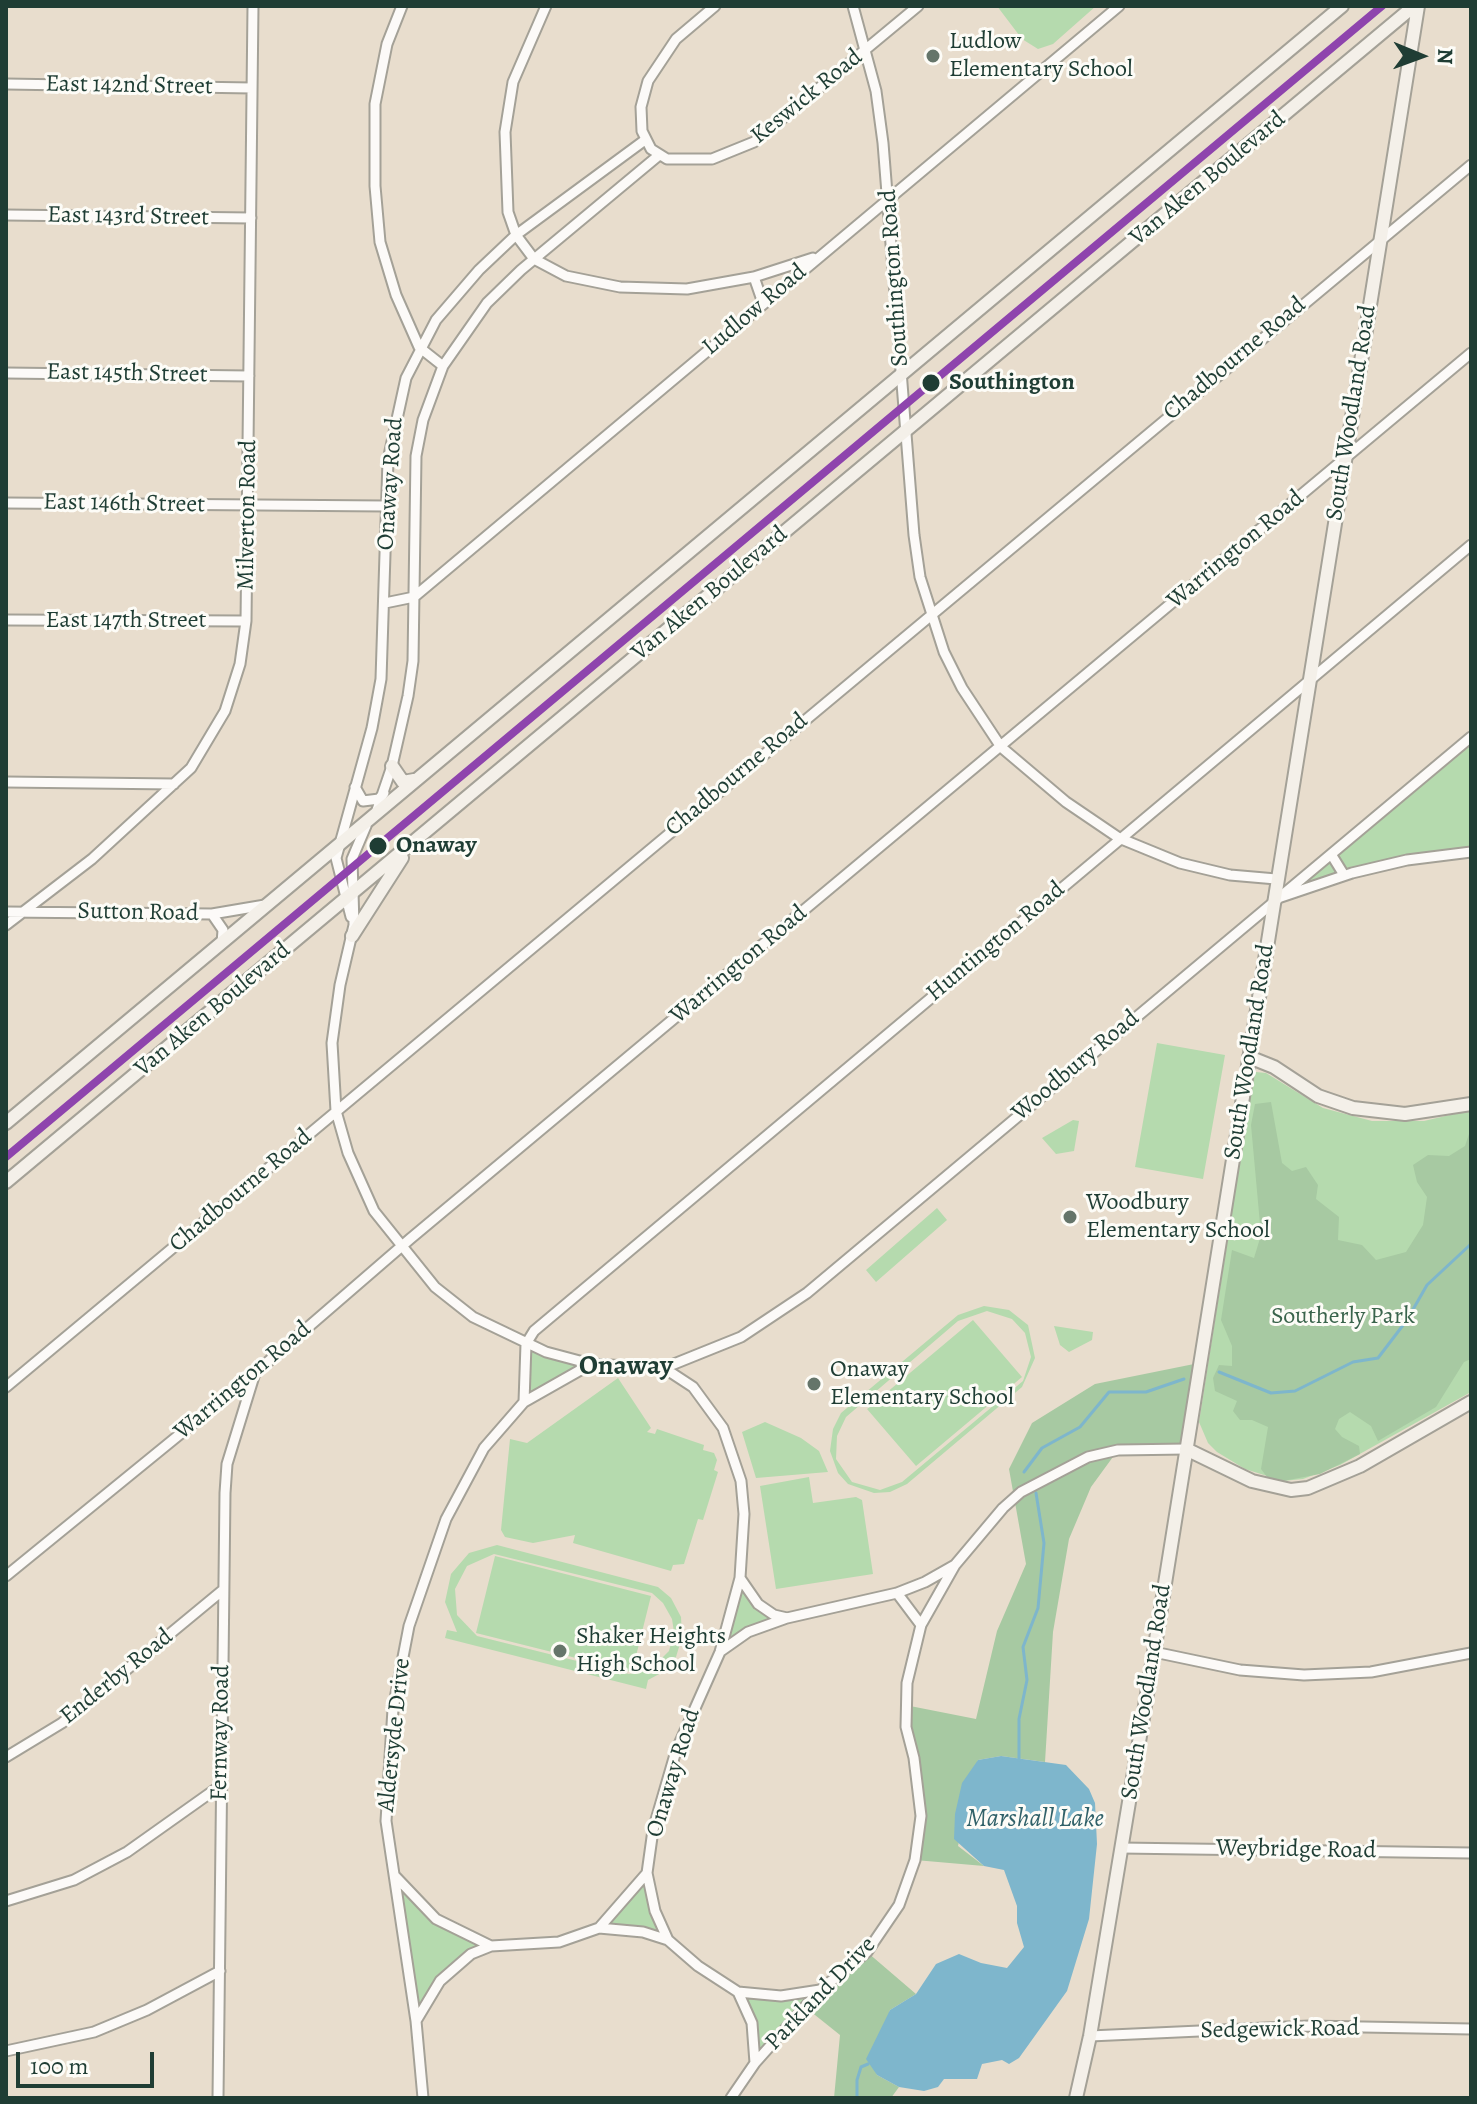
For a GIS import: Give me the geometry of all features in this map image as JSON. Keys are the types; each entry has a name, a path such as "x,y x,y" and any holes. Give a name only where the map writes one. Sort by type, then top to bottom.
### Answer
{"main road":[{"name":"Van Aken Boulevard","path":"6,1123 1342,6"},
{"name":"Van Aken Boulevard","path":"6,1182 1416,6"},
{"name":"South Woodland Road","path":"1076,2098 1090,2036 1154,1652 1416,6"},
{"path":"392,766 403,782 414,780"},
{"path":"353,930 409,846"},
{"path":"1249,1057 1274,1067 1318,1096 1353,1108 1405,1114 1471,1104"},
{"path":"1186,1449 1252,1481 1291,1490 1308,1488 1360,1466 1471,1402"}],"street":[{"name":"Milverton Road","path":"6,925 92,859 191,768 225,711 240,664 246,621 253,6"},
{"path":"402,6 387,44 375,104 375,186 380,242 396,295 419,347 443,366"},
{"path":"546,6 513,82 505,132 508,212 516,235 534,259 566,276 620,287 687,289 754,277 820,255"},
{"path":"658,156 645,140 641,107 654,68 676,39 715,6"},
{"name":"Southington Road","path":"853,6 866,49 880,117 889,200 904,433 920,577 944,652 962,688 1001,747 1066,802 1119,838 1180,863 1230,875 1276,879"},
{"name":"Keswick Road","path":"658,156 693,161 728,155 744,148 918,6"},
{"name":"Ludlow Road","path":"385,603 414,597 1119,6"},
{"name":"East 142nd Street","path":"6,84 252,88"},
{"name":"Onaway Road","path":"349,897 337,868 338,845 381,679 385,506 393,427 406,378 419,347 453,298 516,235 645,140"},
{"name":"Onaway Road","path":"353,930 349,897 355,847 385,792 413,661 416,456 423,420 443,366 487,303 534,259 658,156"},
{"name":"Chadbourne Road","path":"6,1387 1471,165"},
{"name":"East 143rd Street","path":"6,215 251,218"},
{"path":"754,277 763,303"},
{"name":"Warrington Road","path":"6,1576 255,1373 400,1247 1471,353"},
{"name":"East 145th Street","path":"6,373 249,376"},
{"name":"East 146th Street","path":"6,503 385,506"},
{"name":"Huntington Road","path":"526,1344 534,1331 1471,545"},
{"name":"East 147th Street","path":"6,620 246,621"},
{"name":"Woodbury Road","path":"664,1368 741,1337 807,1293 1471,737"},
{"path":"6,782 174,784"},
{"path":"355,787 363,801 379,799 385,792"},
{"path":"1274,900 1344,875 1407,860 1471,852"},
{"path":"1331,854 1344,875"},
{"name":"Sutton Road","path":"6,912 212,914 268,904"},
{"path":"212,914 223,930 222,943"},
{"path":"353,930 334,1020 336,1111 348,1153 374,1211 435,1287 473,1317 526,1344 591,1364 664,1368"},
{"path":"524,1402 526,1344"},
{"name":"Aldersyde Drive","path":"423,2098 416,2021 386,1821 388,1759 395,1696 409,1626 425,1572 470,1471 501,1425 524,1402 591,1364"},
{"name":"Onaway Road","path":"647,1873 653,1830 676,1751 720,1652 740,1578 744,1514 741,1481 732,1448 704,1399 693,1387 664,1368"},
{"name":"Fernway Road","path":"218,2098 220,1786 227,1464 255,1373"},
{"path":"720,1652 748,1632 787,1618 897,1593 955,1565 1003,1508 1021,1492 1088,1457 1118,1450 1186,1449"},
{"name":"Parkland Drive","path":"731,2098 755,2063 820,1990 850,1969 882,1932 899,1905 915,1860 920,1795 905,1705 921,1625 955,1565"},
{"path":"740,1578 758,1604 774,1615 787,1618"},
{"name":"Enderby Road","path":"6,1757 62,1723 223,1590"},
{"path":"897,1593 921,1625"},
{"path":"1154,1652 1240,1670 1304,1675 1371,1672 1471,1653"},
{"path":"6,1901 74,1880 127,1852 220,1786"},
{"name":"Weybridge Road","path":"1121,1848 1471,1853"},
{"path":"599,1928 647,1873"},
{"path":"647,1873 655,1911 668,1940"},
{"path":"394,1874 436,1919 491,1946"},
{"path":"416,2021 450,1971 471,1954 491,1946 539,1945 599,1928 643,1932 668,1940 698,1966 738,1992 781,1996 820,1990"},
{"path":"6,2051 94,2032 147,2010 220,1971"},
{"path":"738,1992 752,2023 755,2063"},
{"name":"Sedgewick Road","path":"1090,2036 1309,2026 1471,2029"}],"green space":[{"path":"997,6 1096,6 1053,44 1038,49 1022,39"},
{"path":"1471,737 1471,852 1407,860 1274,900"},
{"path":"1157,1043 1225,1055 1203,1179 1135,1167"},
{"name":"Southerly Park","path":"1256,1072 1266,1073 1323,1108 1372,1121 1424,1121 1471,1110 1471,1392 1340,1465 1303,1479 1283,1481 1245,1469 1217,1452 1208,1443 1199,1422"},
{"name":"Southerly Park","path":"1271,1102 1282,1163 1292,1171 1306,1167 1318,1185 1316,1199 1339,1217 1338,1240 1362,1245 1376,1260 1406,1252 1423,1225 1427,1197 1417,1182 1413,1165 1428,1155 1449,1156 1465,1146 1471,1128 1471,1359 1464,1362 1436,1407 1378,1441 1371,1426 1350,1412 1339,1419 1335,1429 1342,1437 1359,1446 1360,1454 1320,1474 1283,1481 1267,1477 1261,1469 1268,1427 1252,1420 1240,1420 1233,1411 1237,1401 1215,1391 1213,1378 1219,1365 1232,1366 1232,1346 1221,1320 1232,1250 1254,1258 1261,1235 1251,1125 1255,1104"},
{"path":"1073,1120 1079,1121 1074,1151 1056,1154 1042,1138"},
{"path":"937,1208 947,1220 876,1282 866,1270"},
{"path":"984,1306 1009,1310 1028,1325 1035,1358 1022,1387 907,1484 890,1492 874,1493 848,1484 838,1473 830,1451 833,1429 841,1413 958,1315","holes":["987,1311 1012,1319 1025,1333 1031,1357 1023,1381 902,1482 880,1490 852,1482 836,1459 837,1436 846,1417 958,1321"]},
{"path":"973,1320 1022,1377 916,1466 867,1409"},
{"path":"1054,1326 1093,1332 1092,1340 1069,1352 1060,1345"},
{"path":"526,1344 591,1364 524,1402"},
{"path":"1199,1363 1186,1449 1118,1450 1091,1487 1069,1539 1053,1632 1045,1762 1001,1756 978,1760 958,1846 984,1866 915,1860 921,1816 905,1705 976,1719 997,1631 1026,1564 1009,1469 1032,1423 1095,1384"},
{"path":"618,1378 651,1428 647,1432 655,1434 657,1429 704,1445 703,1450 714,1453 717,1460 714,1470 718,1472 703,1520 698,1519 684,1564 673,1565 671,1571 573,1543 575,1535 533,1543 505,1537 501,1530 510,1439 527,1443"},
{"path":"765,1422 801,1438 819,1451 828,1472 756,1478 742,1432"},
{"path":"809,1477 813,1503 856,1497 862,1500 873,1574 776,1589 760,1486"},
{"path":"497,1545 658,1587 671,1598 681,1617 682,1637 676,1657 663,1672 648,1680 646,1689 445,1638 447,1630 457,1632 445,1602 451,1574 469,1553","holes":["494,1554 652,1593 663,1603 672,1619 674,1632 669,1651 651,1669 629,1674 477,1636 457,1615 455,1589 467,1566"]},
{"path":"495,1556 651,1596 632,1672 476,1633"},
{"path":"740,1578 749,1594 787,1618 759,1628 720,1652"},
{"path":"647,1873 668,1940 599,1928"},
{"path":"394,1874 422,1906 491,1946 450,1971 416,2021"},
{"path":"867,1952 916,1994 890,2010 874,2067 877,2075 899,2087 891,2098 834,2098 840,2035 805,2007"},
{"path":"820,1990 755,2063 754,2035 738,1992"}],"water":[{"name":"Marshall Lake","path":"1001,1756 1066,1765 1089,1789 1095,1803 1097,1844 1089,1919 1067,1991 1019,2058 1009,2064 1002,2060 982,2064 977,2079 944,2079 938,2087 924,2091 899,2087 877,2075 866,2059 890,2010 916,1994 936,1964 959,1954 981,1963 1007,1968 1024,1947 1017,1923 1017,1906 1004,1870 984,1866 954,1839 955,1814 962,1783 978,1760"}],"waterway":[{"path":"1219,1372 1271,1393 1295,1391 1353,1362 1378,1358 1407,1320 1427,1285 1471,1244"},
{"path":"1024,1472 1042,1448 1080,1427 1109,1392 1146,1392 1184,1379"},
{"path":"1019,1760 1019,1719 1027,1680 1023,1647 1038,1608 1044,1543 1036,1493"},
{"path":"857,2098 861,2067 868,2064"}],"transit line":[{"path":"6,1157 1382,6"}],"place":[{"name":"Ludlow Elementary School","path":"933,56"},
{"name":"Southington","path":"931,383"},
{"name":"Onaway","path":"378,846"},
{"name":"Woodbury Elementary School","path":"1070,1217"},
{"name":"Onaway Elementary School","path":"814,1384"},
{"name":"Shaker Heights High School","path":"560,1651"}],"district":[{"name":"Onaway","path":"626,1367"}]}
